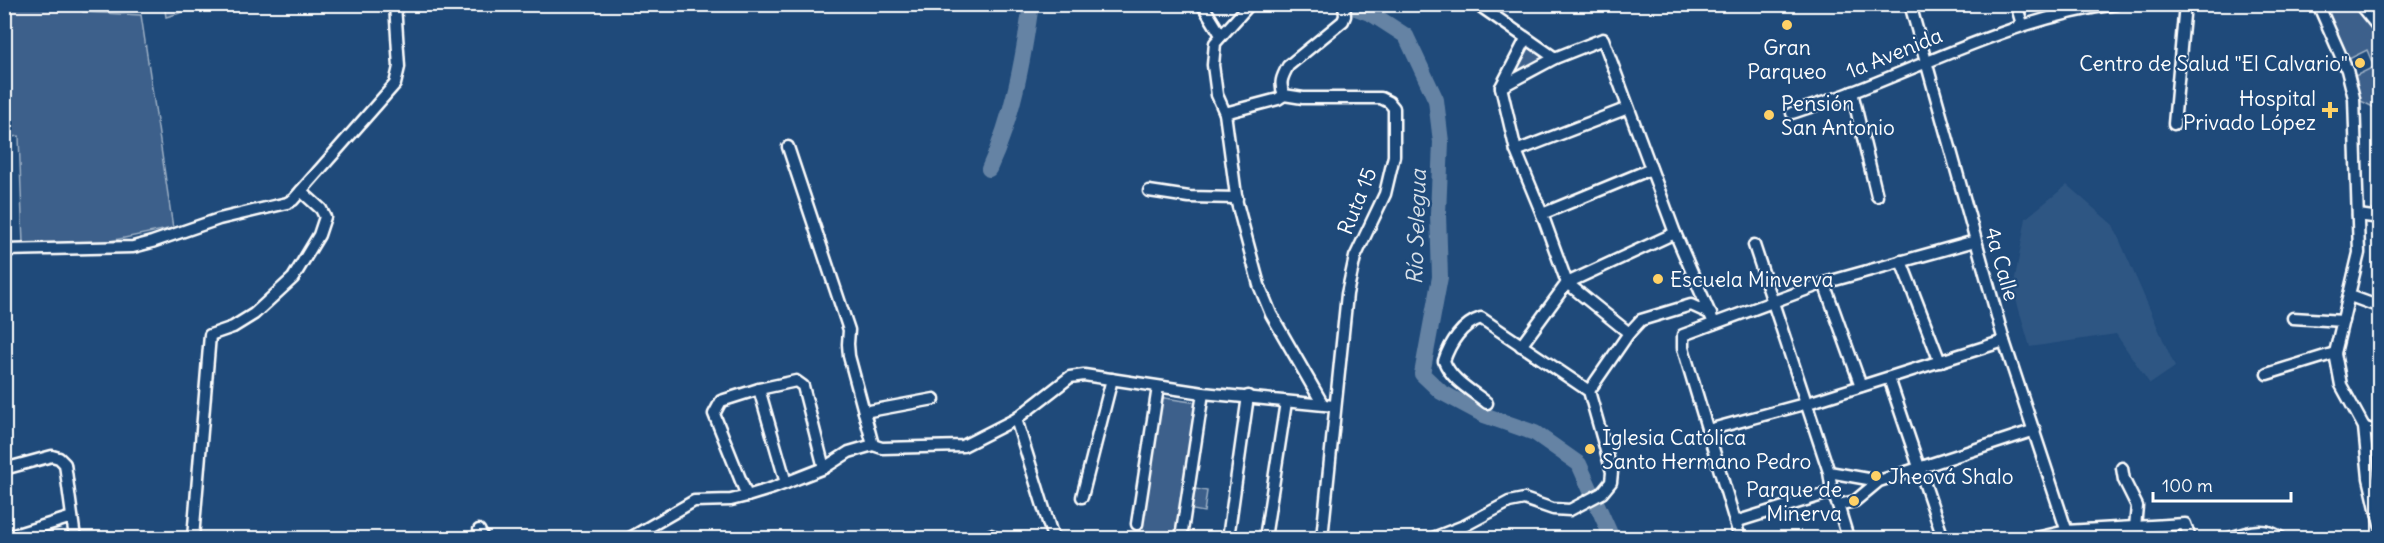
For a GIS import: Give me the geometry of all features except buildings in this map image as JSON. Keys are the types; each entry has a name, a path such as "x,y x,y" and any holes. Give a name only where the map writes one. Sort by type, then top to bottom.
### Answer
{"street":[{"path":"4,250 133,246 152,242 219,219 287,203 394,84 399,68 395,4"},
{"path":"1202,4 1221,35"},
{"path":"1250,4 1215,43 1213,65 1217,95 1225,113 1237,198 1259,285 1271,314 1322,403"},
{"path":"1225,113 1278,99 1284,95 1280,86 1282,76 1288,66 1343,21 1344,4"},
{"path":"1477,4 1555,58"},
{"name":"4a Calle","path":"1910,4 2004,341 2068,535"},
{"path":"2016,4 2022,24"},
{"name":"1a Avenida","path":"1792,113 1852,92 1926,60 2022,24 2060,14 2116,4"},
{"path":"2174,124 2185,4"},
{"path":"2318,4 2347,70 2354,98 2359,253 2335,353 2341,386 2364,427 2369,478 2379,525"},
{"path":"2358,4 2379,31"},
{"path":"1526,39 1501,87 1516,151 1567,283 1629,333"},
{"path":"1501,87 1555,58 1603,39 1675,233 1713,318"},
{"path":"1852,92 1877,196"},
{"name":"Ruta 15","path":"1284,95 1304,98 1381,98 1394,108 1394,156 1385,194 1355,257 1347,294 1322,538"},
{"path":"1516,151 1628,108"},
{"path":"788,147 849,330 849,356 873,445"},
{"path":"1542,214 1651,169"},
{"path":"194,538 210,335 233,327 254,314 292,278 319,235 325,218 321,209 301,190"},
{"path":"1149,191 1190,197 1237,198"},
{"path":"2358,215 2379,218"},
{"path":"1521,346 1567,283 1675,233"},
{"path":"1740,538 1682,341 1683,335 1713,318 1773,302 1824,283 1975,241"},
{"path":"1754,244 1808,404 1829,472 1832,492 1848,538"},
{"path":"1901,261 1940,362"},
{"path":"1824,283 1861,386"},
{"path":"2350,296 2379,307"},
{"path":"1589,391 1629,333 1641,321 1675,308 1691,305 1713,318"},
{"path":"1433,538 1464,526 1509,502 1524,499 1553,510 1570,510 1602,493 1611,482 1612,472 1589,391 1481,318 1474,320 1460,331 1444,361 1456,380 1487,403"},
{"path":"2293,318 2343,321"},
{"path":"1708,430 1808,404 2004,341"},
{"path":"2267,374 2335,353"},
{"path":"630,538 694,501 731,500 747,496 824,468 849,452 873,445 882,448 963,446 1016,418 1070,376 1084,375 1203,393 1248,396 1286,402 1322,403 1334,406"},
{"path":"1889,378 1943,538"},
{"path":"1082,497 1112,379"},
{"path":"747,496 714,414 721,401 759,389 796,381 803,386 824,468"},
{"path":"1137,524 1158,387"},
{"path":"759,389 786,483"},
{"path":"1181,538 1203,393"},
{"path":"1228,538 1248,396"},
{"path":"864,412 934,399"},
{"path":"1265,538 1286,402"},
{"path":"1016,418 1053,538"},
{"path":"2364,427 2379,433"},
{"path":"1838,505 1855,501 1879,481 1919,466 2035,430"},
{"path":"4,469 52,456 59,458 64,464 75,538"},
{"path":"2122,468 2124,480 2137,506 2136,527"},
{"path":"1829,472 1879,481"},
{"path":"1735,522 1832,492"},
{"path":"4,538 72,517"},
{"path":"2036,538 2186,524 2190,538"},
{"path":"1464,526 1468,538"},
{"path":"2229,538 2253,531 2271,532 2281,538"}],"shaded area":[{"path":"164,4 208,4 208,5 166,17"},
{"path":"5,5 81,5 83,12 141,15 173,228 100,243 23,244 19,136 5,138"},
{"path":"2318,5 2379,5 2379,110 2355,98 2351,78 2374,67 2367,50 2345,61"},
{"path":"1527,42 1548,58 1514,76"},
{"path":"2067,185 2113,225 2175,367 2150,384 2116,334 2030,347 2013,289 2026,218"},
{"path":"1158,397 1198,403 1179,538 1135,538 1139,534"},
{"path":"1190,488 1207,491 1204,512 1187,509"}],"waterway":[{"path":"989,169 1011,109 1031,4"},
{"name":"Río Selegua","path":"1345,4 1372,14 1406,36 1436,100 1441,142 1438,214 1440,277 1422,374 1441,392 1484,415 1535,433 1579,464 1612,538"}],"place":[{"name":"Gran Parqueo","path":"1787,25"},
{"name":"Centro de Salud \"El Calvario\"","path":"2360,63"},
{"name":"Hospital Privado López","path":"2330,110"},
{"name":"Pensión San Antonio","path":"1769,115"},
{"name":"Escuela Minverva","path":"1658,279"},
{"name":"Iglesia Católica Santo Hermano Pedro","path":"1590,449"},
{"name":"Jheová Shalo","path":"1876,476"},
{"name":"Parque de Minerva","path":"1854,501"}]}
